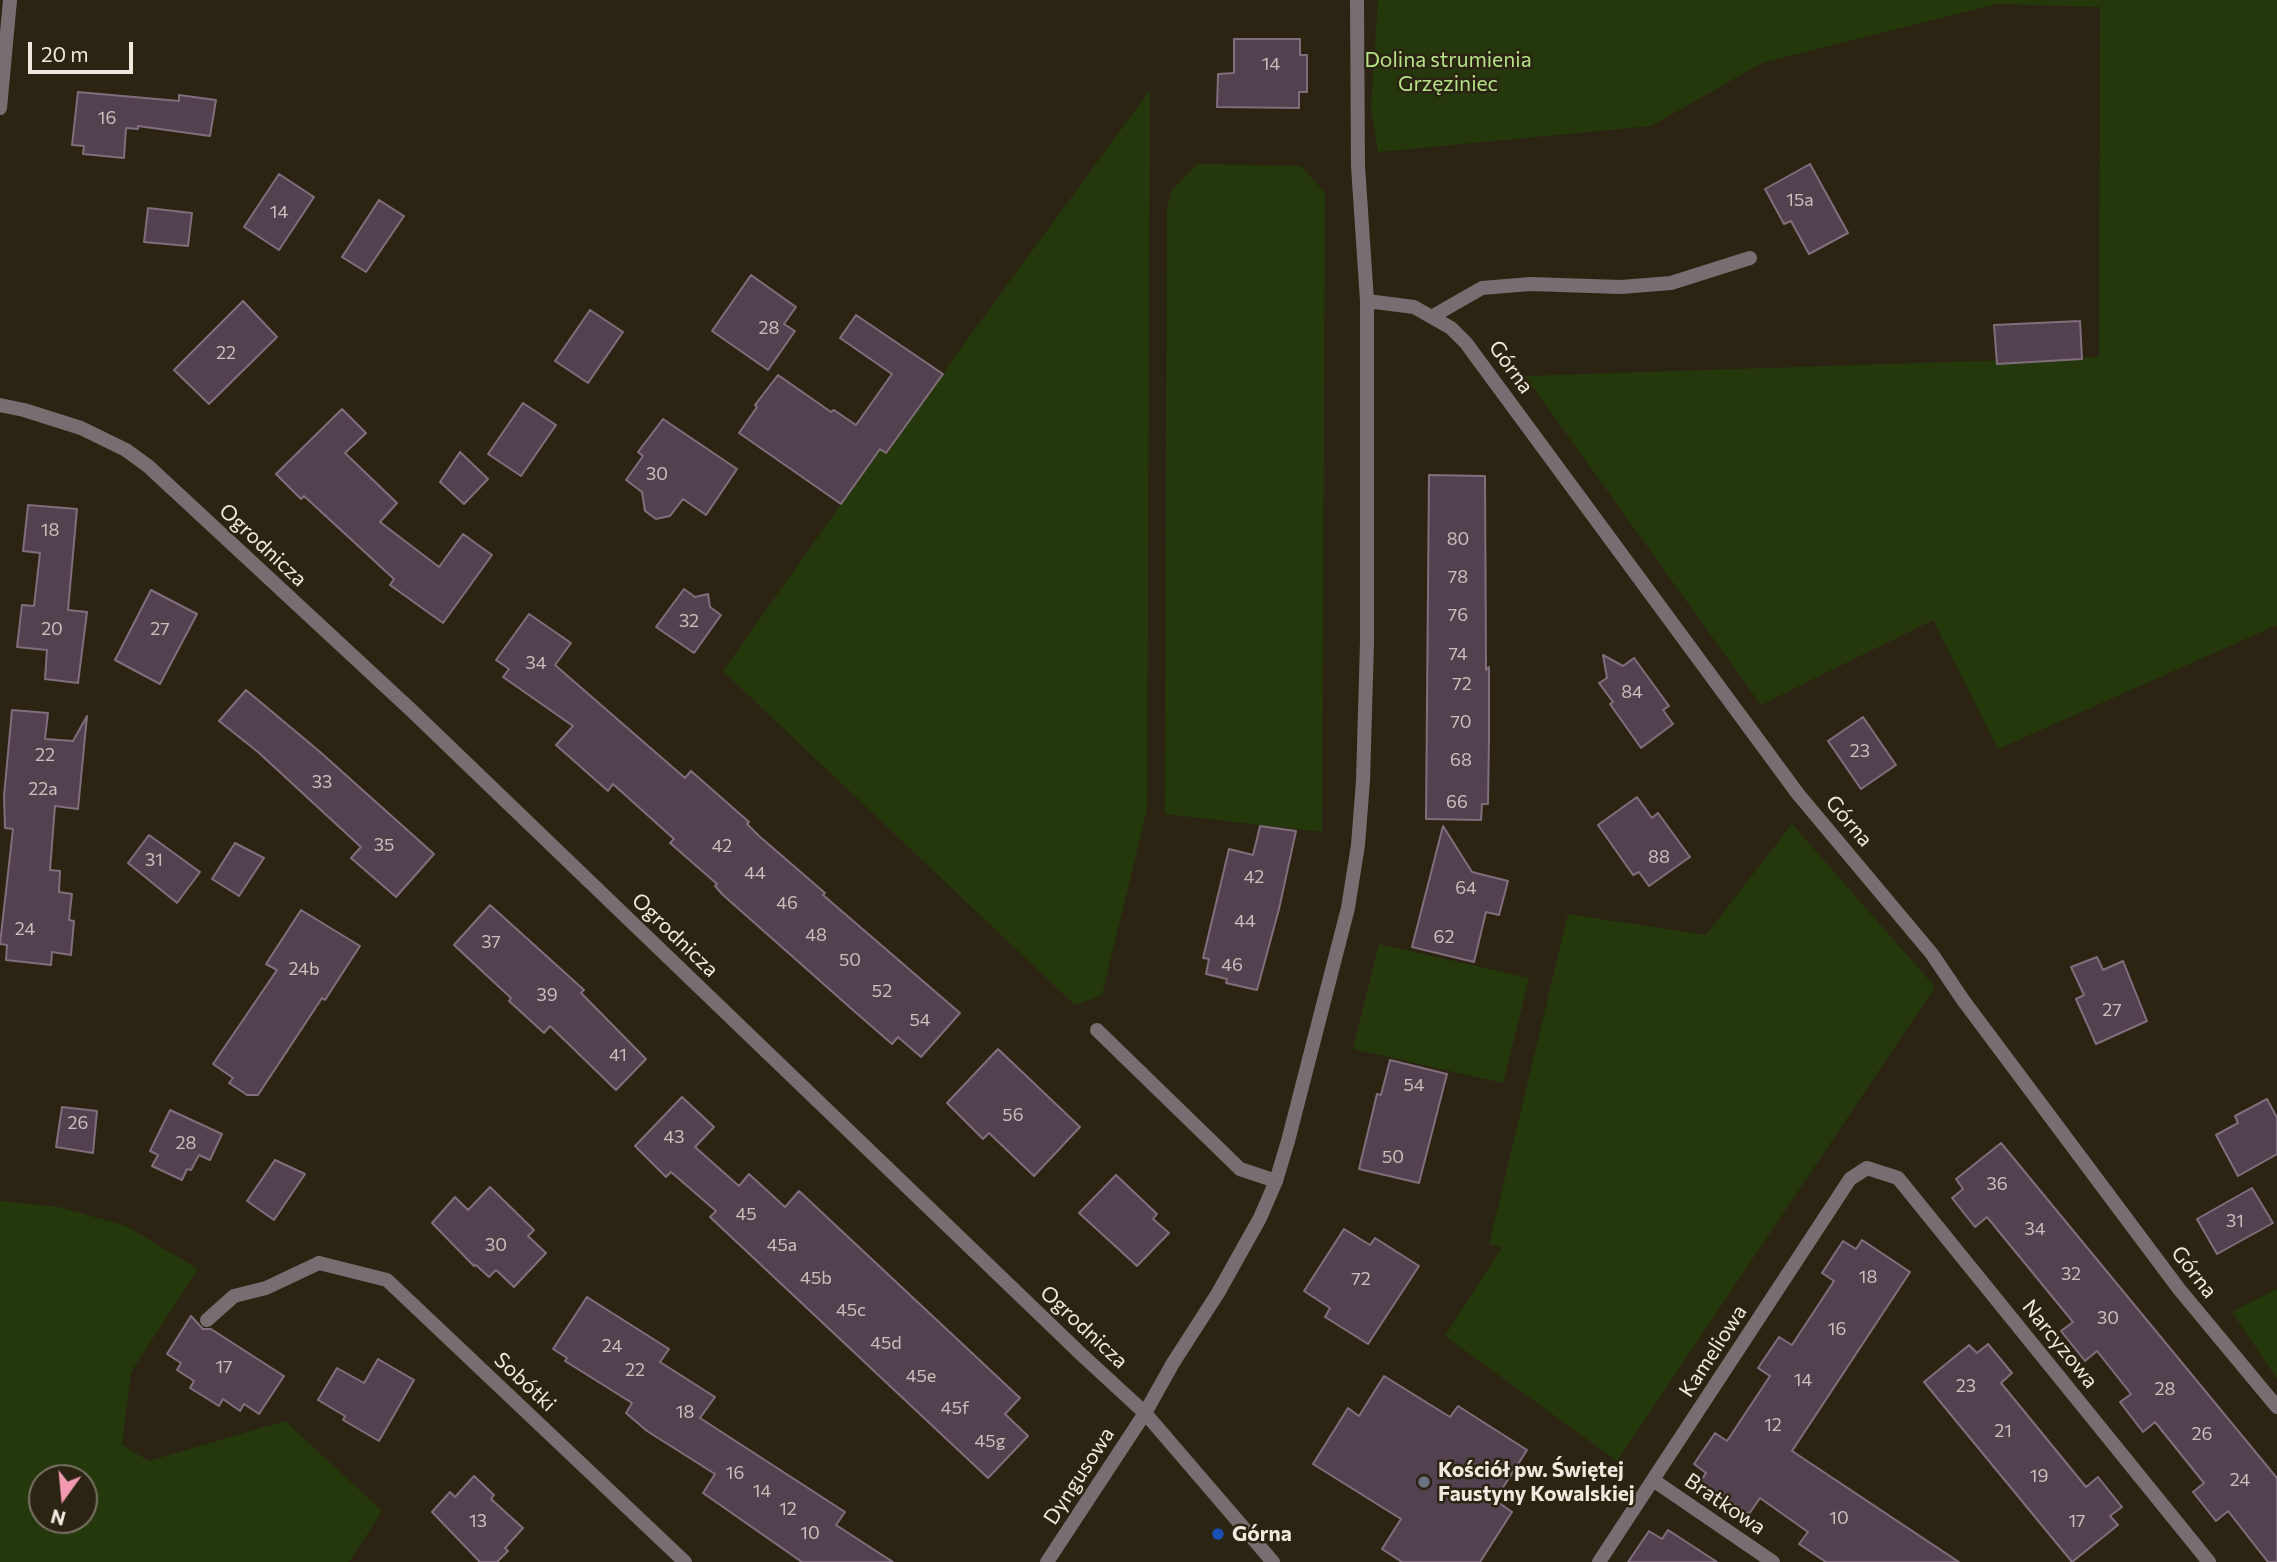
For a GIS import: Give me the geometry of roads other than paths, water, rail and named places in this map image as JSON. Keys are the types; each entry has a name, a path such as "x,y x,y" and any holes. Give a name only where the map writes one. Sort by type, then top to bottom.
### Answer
{"street":[{"path":"0,108 10,0"},
{"path":"1145,1413 1231,1270 1260,1218 1276,1181 1336,960 1358,845 1366,726 1367,301 1358,166 1357,0"},
{"path":"1433,316 1482,288 1530,284 1621,286 1671,283 1750,258"},
{"name":"Górna","path":"1367,301 1414,307 1451,328 1466,343 1798,793 1932,954 1963,1000 2179,1289 2277,1407"},
{"name":"Ogrodnicza","path":"0,405 81,428 126,450 148,466 411,709 1145,1413 1273,1562"},
{"path":"1097,1030 1240,1169 1276,1181"},
{"name":"Kameliowa","path":"1599,1562 1850,1179 1867,1168"},
{"name":"Narcyzowa","path":"1867,1168 1898,1178 2209,1562"},
{"name":"Sobótki","path":"207,1320 234,1296 265,1288 319,1264 387,1280 685,1562"},
{"name":"Dyngusowa","path":"1047,1562 1145,1413"},
{"name":"Bratkowa","path":"1653,1480 1773,1562"}],"place":[{"name":"Kościół pw. Świętej Faustyny Kowalskiej","path":"1424,1482"},
{"name":"Górna","path":"1218,1534"}],"park label":[{"name":"Dolina strumienia Grzęziniec","path":"1448,72"}]}
